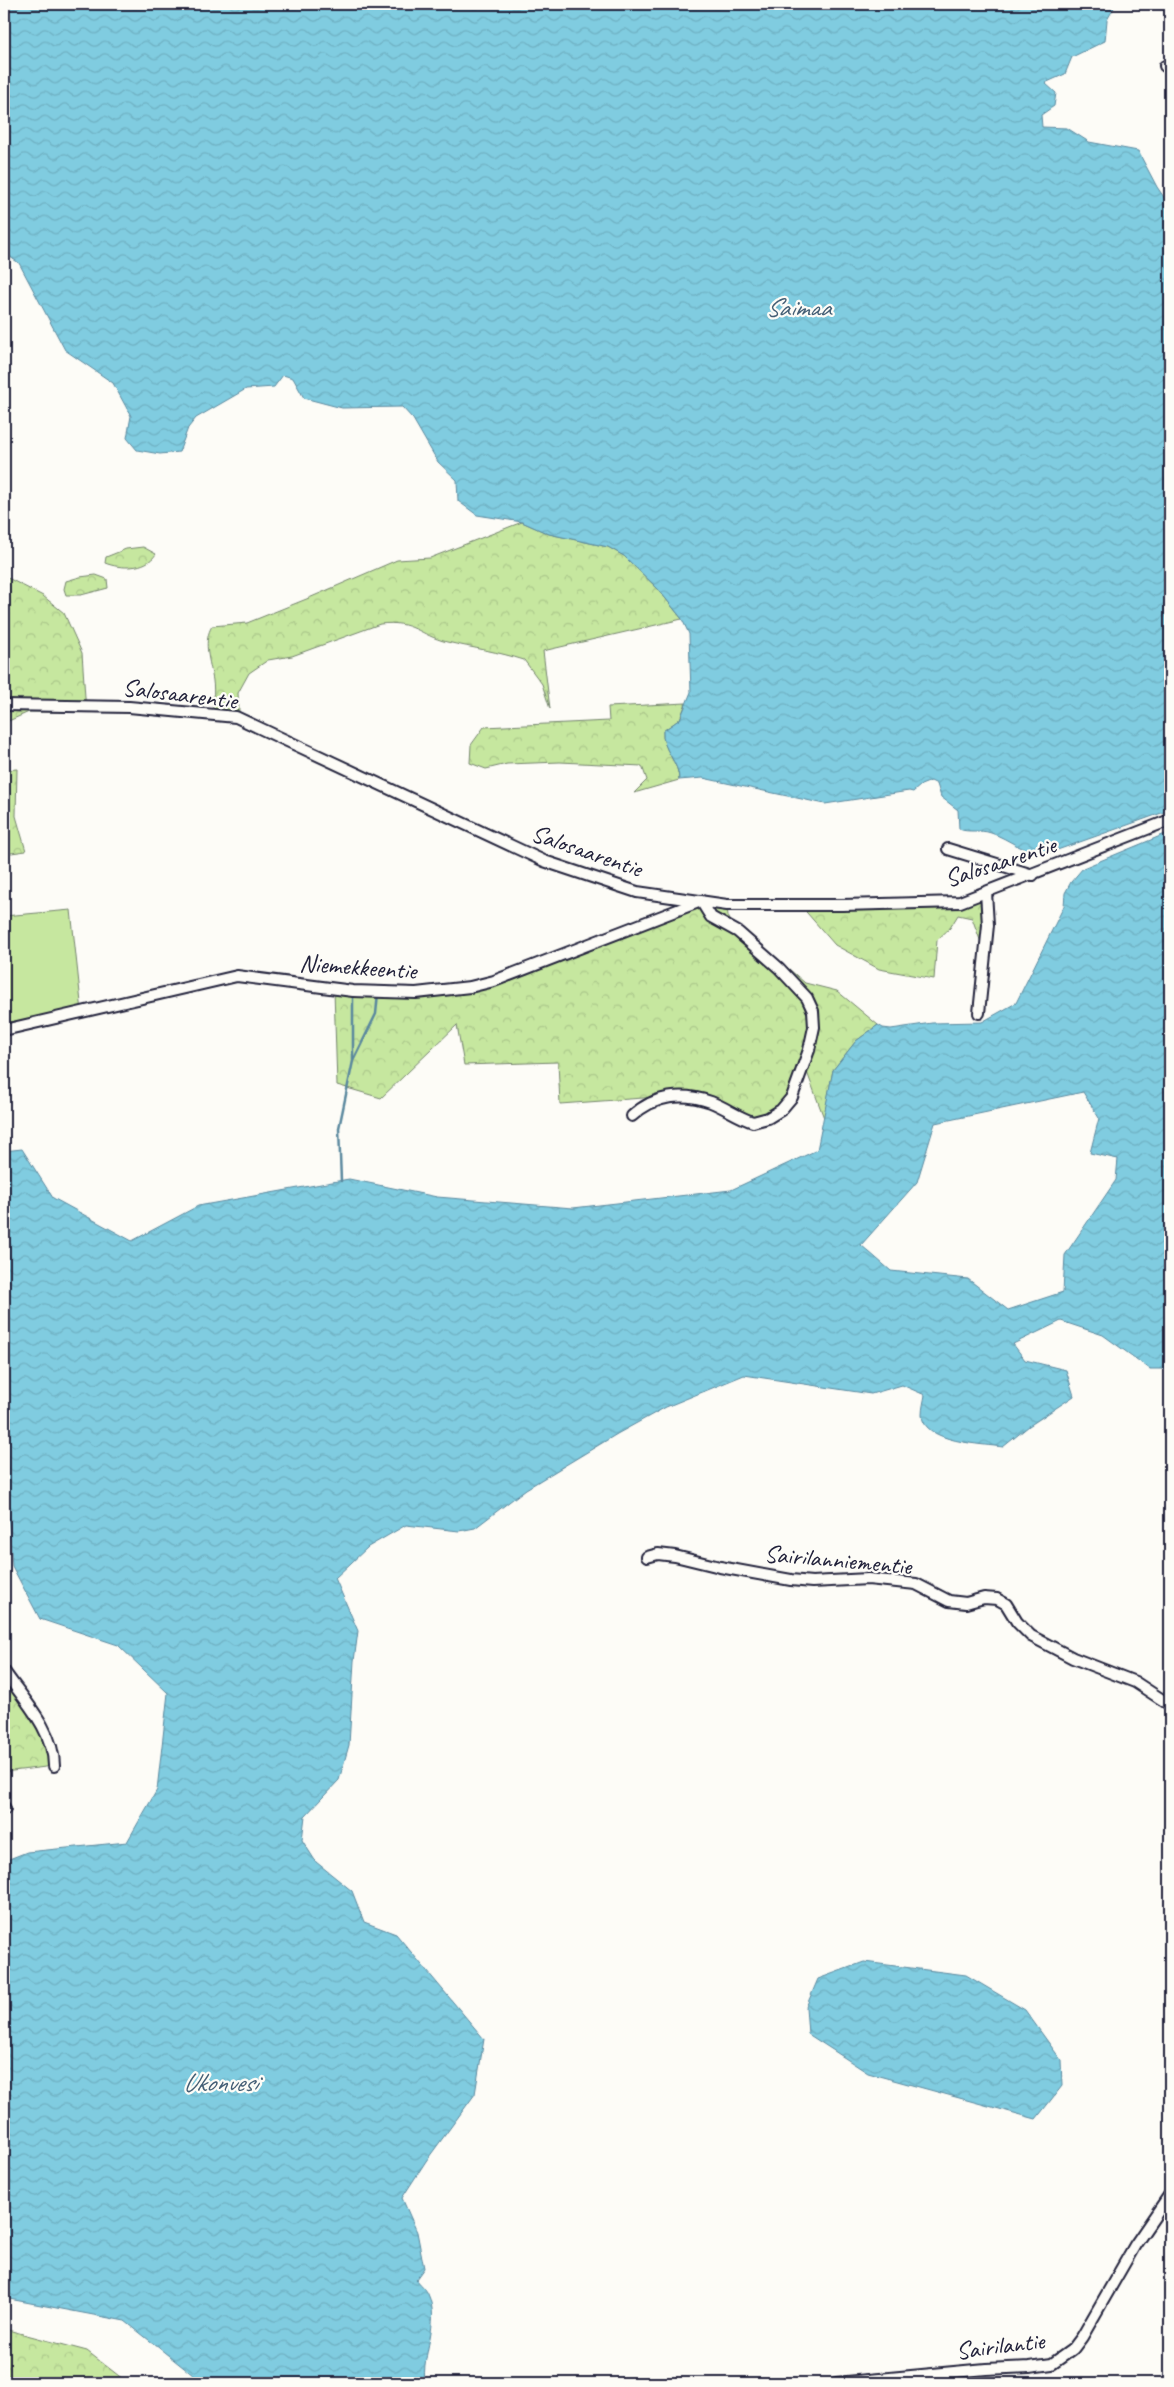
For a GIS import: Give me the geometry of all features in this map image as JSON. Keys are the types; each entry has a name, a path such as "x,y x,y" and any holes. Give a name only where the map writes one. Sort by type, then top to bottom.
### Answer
{"street":[{"name":"Salosaarentie","path":"4,704 128,707 236,718 544,861 637,892 727,905 960,902 1170,820"},
{"path":"948,850 1033,875"},
{"path":"979,1013 988,925 986,892"},
{"name":"Niemekkeentie","path":"4,1030 237,976 341,991 416,993 470,987 494,981 701,901"},
{"path":"632,1116 652,1100 672,1096 710,1102 753,1122 768,1118 781,1110 792,1097 809,1050 814,1027 813,1011 807,998 779,968 738,932 711,917 701,901"},
{"name":"Sairilanniementie","path":"648,1557 658,1554 675,1556 746,1573 790,1580 827,1582 868,1579 916,1584 949,1601 966,1603 984,1598 997,1599 1006,1604 1017,1622 1031,1636 1080,1661 1114,1672 1135,1682 1170,1705"},
{"path":"4,1671 43,1727 52,1747 54,1766"},
{"name":"Sairilantie","path":"836,2383 883,2381 986,2369 1029,2368 1052,2364 1082,2337 1135,2245 1170,2194"}],"green space":[{"path":"522,522 549,534 608,547 624,556 658,589 682,619 543,651 550,709 542,684 524,660 447,642 408,626 391,623 380,624 292,656 268,660 249,673 238,693 239,711 236,717 213,715 213,685 207,644 212,626 247,623 397,560 430,558"},
{"path":"143,547 156,554 146,563 125,567 105,563 106,557 126,549"},
{"path":"96,575 107,579 108,588 81,595 66,595 64,589 66,581"},
{"path":"4,576 43,596 64,613 82,653 86,712 29,712 4,723"},
{"path":"686,703 680,719 663,731 663,738 677,768 679,780 634,793 647,780 642,766 560,762 507,764 486,769 470,763 471,745 484,727 609,721 608,707"},
{"path":"17,769 16,816 26,851 4,854 4,770"},
{"path":"701,901 727,905 728,916 732,924 765,948 805,983 837,991 878,1025 856,1041 833,1070 824,1118 804,1064 792,1097 753,1122 728,1110 671,1096 560,1104 558,1062 464,1065 457,1025 381,1098 337,1085 334,990 470,987"},
{"path":"987,901 987,959 972,918 958,915 950,928 937,940 934,979 879,969 835,945 800,905"},
{"path":"71,910 82,1012 4,1030 4,916"},
{"path":"4,1671 43,1727 54,1766 4,1772"},
{"path":"4,2329 87,2351 128,2383 4,2383"}],"water":[{"name":"Saimaa","path":"4,4 1116,4 1107,20 1105,41 1072,57 1065,74 1045,83 1056,93 1054,106 1041,115 1042,127 1067,128 1089,142 1138,151 1157,187 1170,206 1170,810 1046,854 1031,852 991,833 959,829 958,810 941,797 937,784 931,781 921,785 913,792 909,791 825,804 703,778 679,780 677,768 663,738 663,731 680,719 691,692 689,634 682,619 658,589 624,556 608,547 549,534 522,522 477,515 458,501 457,480 438,462 413,419 402,407 342,408 304,398 293,378 283,375 274,387 246,389 196,418 188,428 179,452 160,454 137,450 127,438 131,416 113,383 65,350 19,263 4,253"},
{"name":"Ukonvesi","path":"1170,832 1170,1369 1150,1369 1103,1335 1061,1321 1013,1344 1025,1360 1066,1370 1074,1396 1029,1426 1003,1447 955,1440 943,1437 932,1431 925,1424 922,1415 925,1395 902,1385 871,1394 744,1375 666,1407 617,1434 526,1489 475,1528 459,1531 406,1525 368,1547 335,1578 358,1631 354,1661 349,1745 339,1780 305,1816 302,1840 316,1862 352,1891 364,1922 396,1934 484,2039 475,2094 426,2161 402,2198 417,2232 424,2268 416,2279 427,2292 431,2305 432,2327 426,2361 425,2383 203,2383 125,2321 4,2298 4,1861 27,1852 127,1842 157,1790 168,1693 118,1645 40,1619 12,1566 4,1456 4,1151 22,1149 53,1198 132,1241 198,1206 349,1179 437,1197 573,1208 731,1190 817,1150 833,1070 856,1041 878,1025 891,1029 932,1023 982,1022 1016,1003 1064,906 1065,893 1071,882 1083,868","holes":["1083,1092 1099,1118 1090,1153 1118,1159 1116,1180 1065,1255 1063,1292 1008,1310 968,1279 891,1271 861,1245 917,1182 935,1123"]},
{"path":"864,1962 966,1975 1025,2010 1061,2060 1062,2086 1036,2119 868,2073 808,2034 806,2007 818,1979"}],"waterway":[{"path":"353,993 353,1060"},
{"path":"341,1181 339,1128 353,1061 376,1014 378,993"}]}
